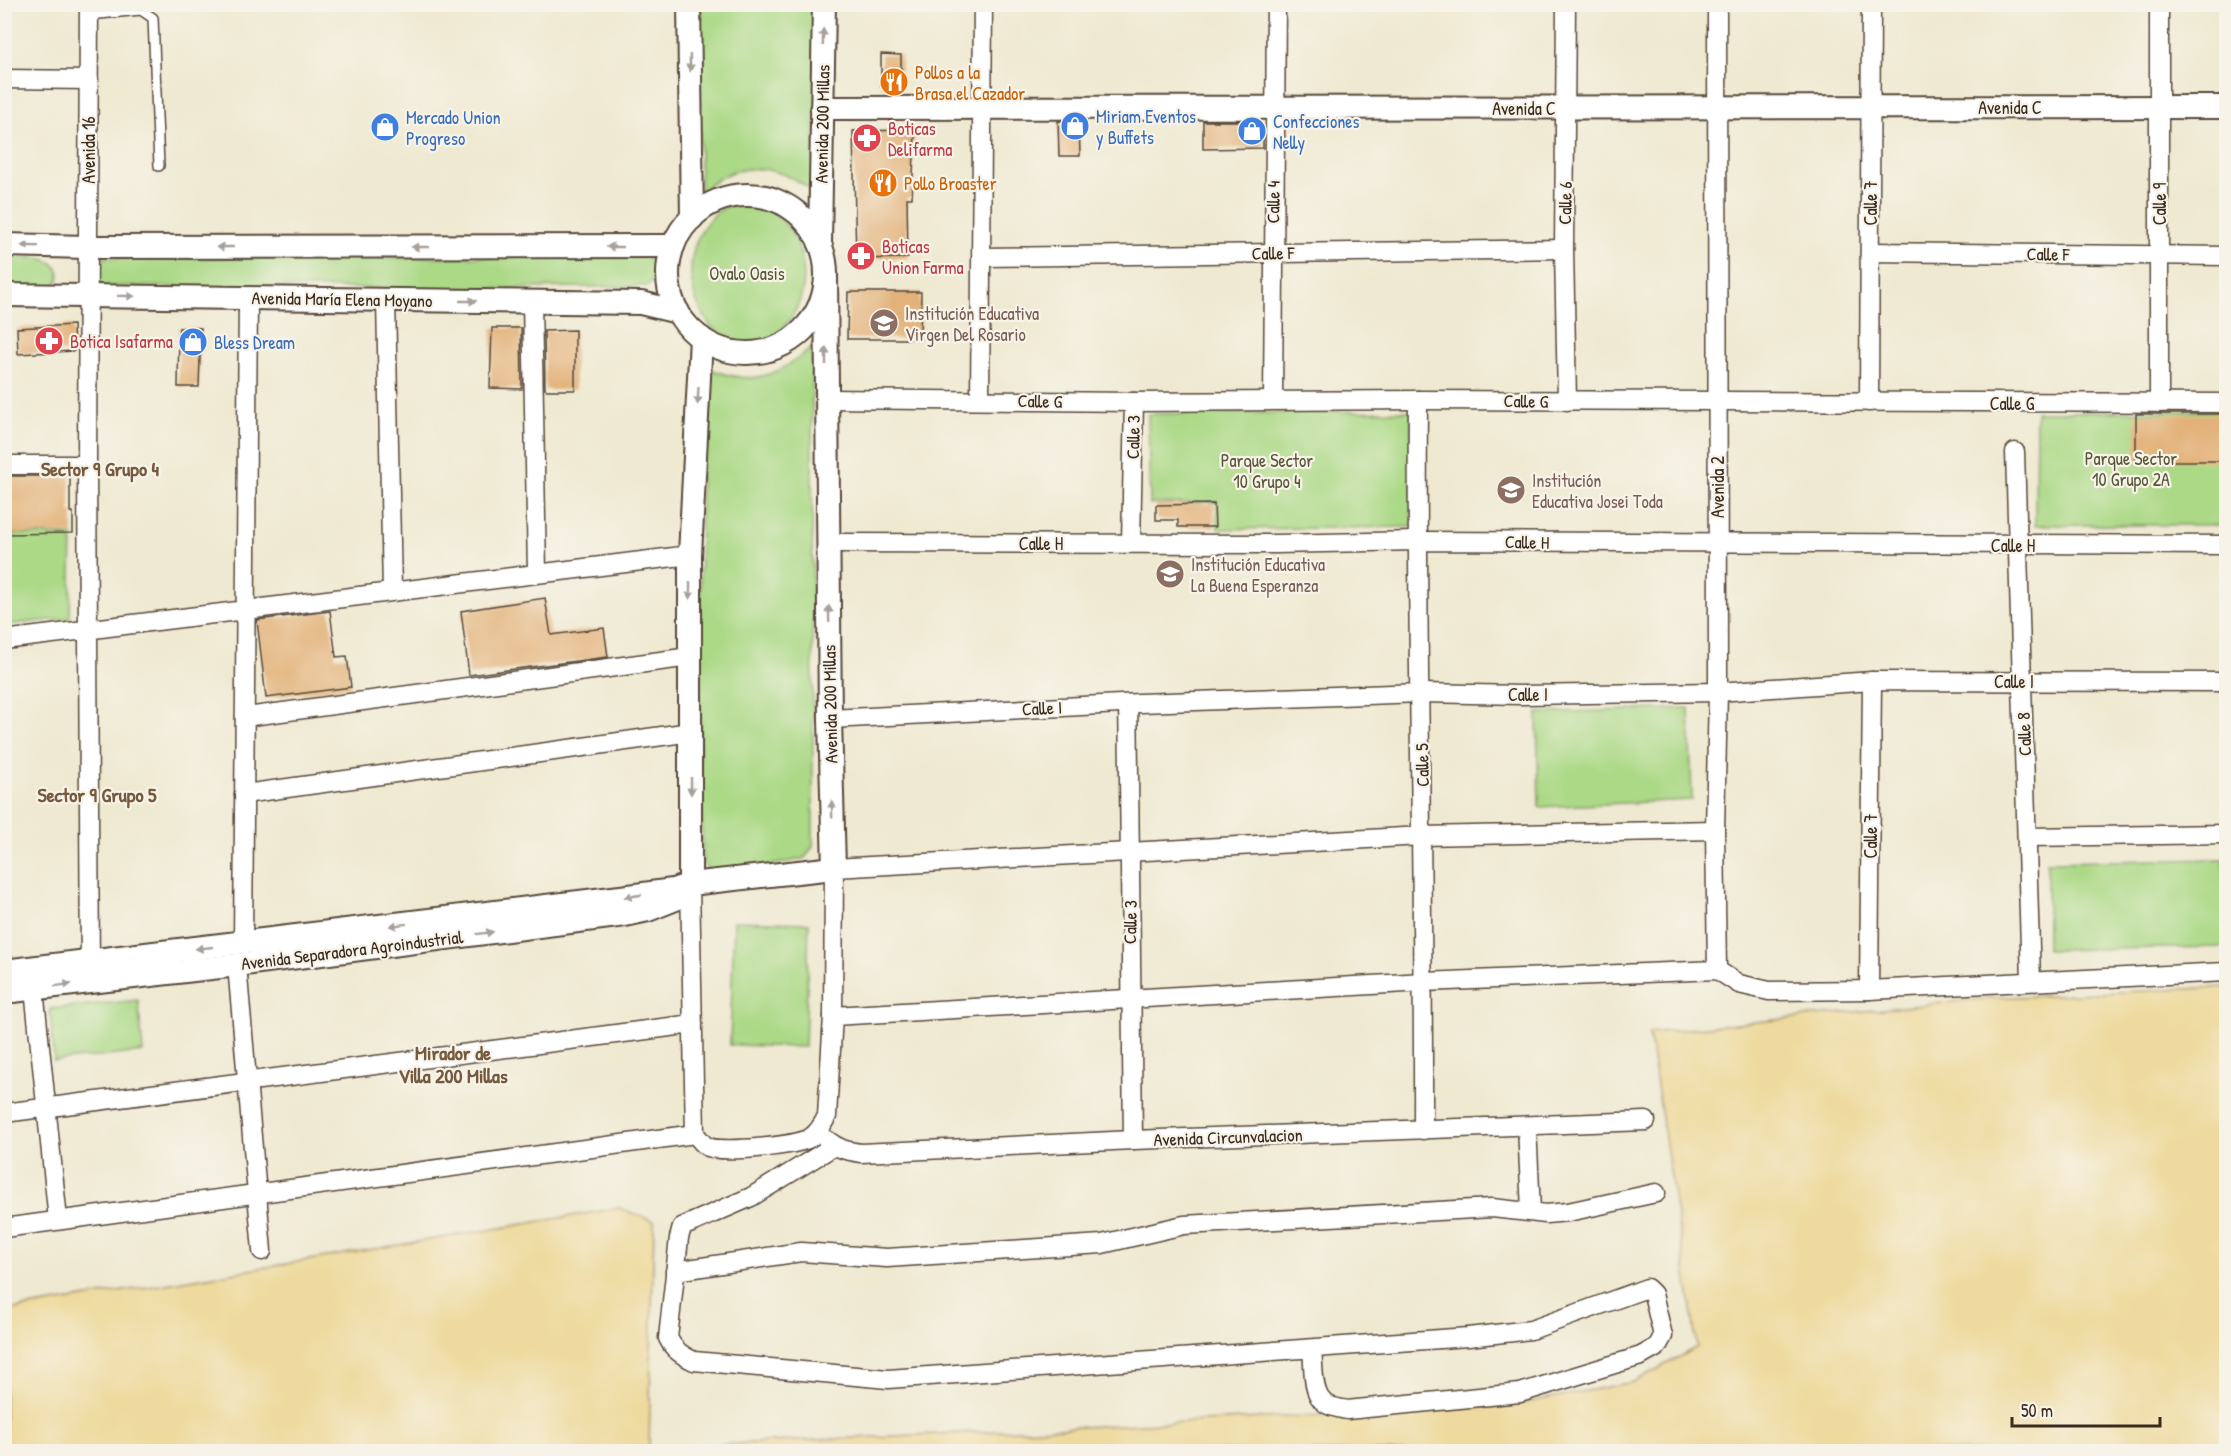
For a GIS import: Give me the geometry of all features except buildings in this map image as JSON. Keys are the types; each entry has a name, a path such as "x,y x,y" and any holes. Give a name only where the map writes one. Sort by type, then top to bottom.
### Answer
{"street":[{"path":"689,4 692,218"},
{"name":"Avenida 200 Millas","path":"820,243 824,4"},
{"path":"980,400 983,4"},
{"name":"Calle 4","path":"1272,400 1276,4"},
{"name":"Calle 6","path":"1566,4 1564,249 1567,401"},
{"name":"Avenida 2","path":"1717,970 1715,830 1718,692 1718,4"},
{"name":"Calle 7","path":"1869,402 1871,4"},
{"name":"Calle 9","path":"2159,4 2159,403"},
{"name":"Avenida 16","path":"89,10 87,465 90,971"},
{"path":"4,79 89,80"},
{"name":"Avenida C","path":"822,108 2226,107"},
{"path":"754,195 771,199 787,205 806,222 820,243 825,259 824,293 818,309 808,323 782,345 749,352 732,351 715,346 701,338 678,312 669,280 669,263 673,246 681,231 705,207 737,196 754,195"},
{"path":"4,245 88,247 673,246"},
{"name":"Calle F","path":"982,257 1564,249"},
{"name":"Calle F","path":"1870,252 2226,256"},
{"name":"Avenida 200 Millas","path":"819,1129 827,1116 833,1016 834,868 830,719 826,276"},
{"name":"Avenida María Elena Moyano","path":"4,295 641,303 678,312"},
{"path":"248,299 245,717 240,954 247,1082 262,1251"},
{"path":"386,300 392,591"},
{"path":"532,301 537,573"},
{"path":"701,338 690,555 690,884 695,1134 706,1146 723,1150 796,1143 810,1138 819,1129 834,1146 752,1197 682,1227 668,1338 673,1348 683,1356 694,1360 888,1379 1312,1349 1531,1330 1647,1288 1653,1294 1663,1336 1657,1347 1641,1356 1520,1393 1347,1410 1322,1402 1317,1390 1312,1349"},
{"name":"Calle G","path":"826,399 1134,402 1418,400 2226,403"},
{"name":"Calle 5","path":"1418,400 1417,541 1424,982 1423,1130"},
{"name":"Calle 3","path":"1131,543 1134,402"},
{"name":"Calle 8","path":"2015,452 2031,981"},
{"path":"4,465 87,465"},
{"name":"Calle H","path":"828,543 1417,541 2226,545"},
{"path":"4,640 690,555"},
{"path":"245,717 690,657"},
{"name":"Calle 7","path":"1869,990 1872,681"},
{"name":"Calle I","path":"830,719 1128,704 1421,693 1522,695 1718,692 1872,681 2226,682"},
{"name":"Calle 3","path":"1128,704 1133,1140"},
{"path":"244,794 691,732"},
{"path":"690,884 834,868 1131,850 1422,836 1715,830"},
{"path":"2027,837 2226,834"},
{"name":"Avenida Separadora Agroindustrial","path":"4,971 90,971 625,915 668,903 684,895 690,884"},
{"path":"833,1016 1424,982 1717,970 1739,984 1768,992 1869,990 2226,972"},
{"name":"Avenida Separadora Agroindustrial","path":"4,992 34,988 90,971"},
{"path":"34,988 58,1220"},
{"path":"4,1113 693,1024"},
{"name":"Avenida Circunvalacion","path":"834,1146 845,1151 861,1153 1133,1140 1646,1121"},
{"path":"1527,1126 1531,1211"},
{"path":"4,1228 695,1134"},
{"path":"675,1271 801,1252 887,1258 1102,1244 1184,1225 1492,1208 1545,1214 1568,1212 1656,1193"}],"lane":[{"path":"89,10 141,10 153,18 159,165"}],"green space":[{"path":"700,5 815,5 815,193 787,176 757,169 727,174 713,182 700,194"},
{"name":"Ovalo Oasis","path":"749,202 767,209 782,220 793,235 804,270 803,288 797,307 787,323 766,341 745,345 725,339 709,324 697,303 692,278 693,252 708,221 723,208"},
{"path":"646,256 656,272 654,280 646,286 457,289 95,286 97,262 103,258"},
{"path":"5,258 34,258 49,261 58,270 58,280 52,287 5,289"},
{"path":"812,348 813,846 805,858 721,877 709,873 703,863 700,750 701,365 733,376 759,377 784,367"},
{"name":"Parque Sector 10 Grupo 4","path":"1411,411 1412,527 1218,529 1217,502 1150,504 1148,414"},
{"name":"Parque Sector 10 Grupo 2A","path":"2226,411 2226,525 2035,525 2036,412"},
{"path":"5,534 72,535 70,618 5,625"},
{"path":"1689,708 1692,800 1539,807 1537,713"},
{"path":"2224,859 2225,947 2047,950 2047,862"},
{"path":"734,921 809,923 805,1047 730,1045"},
{"path":"138,1000 143,1052 54,1061 50,1009"}],"sand":[{"path":"2226,987 2226,1451 5,1452 5,1311 619,1208 654,1221 649,1448 1508,1406 1634,1382 1697,1347 1649,1033 1991,998"}],"place":[{"name":"Pollos a la Brasa el Cazador","path":"894,82"},
{"name":"Miriam Eventos y Buffets","path":"1075,126"},
{"name":"Mercado Union Progreso","path":"385,127"},
{"name":"Confecciones Nelly","path":"1252,131"},
{"name":"Boticas Delifarma","path":"867,138"},
{"name":"Pollo Broaster","path":"883,183"},
{"name":"Boticas Union Farma","path":"861,256"},
{"name":"Institución Educativa Virgen Del Rosario","path":"884,323"},
{"name":"Botica Isafarma","path":"49,341"},
{"name":"Bless Dream","path":"193,342"},
{"name":"Institución Educativa Josei Toda","path":"1511,490"},
{"name":"Institución Educativa La Buena Esperanza","path":"1170,574"}],"district":[{"name":"Sector 9 Grupo 4","path":"100,468"},
{"name":"Sector 9 Grupo 5","path":"97,794"},
{"name":"Mirador de Villa 200 Millas","path":"453,1064"}]}
